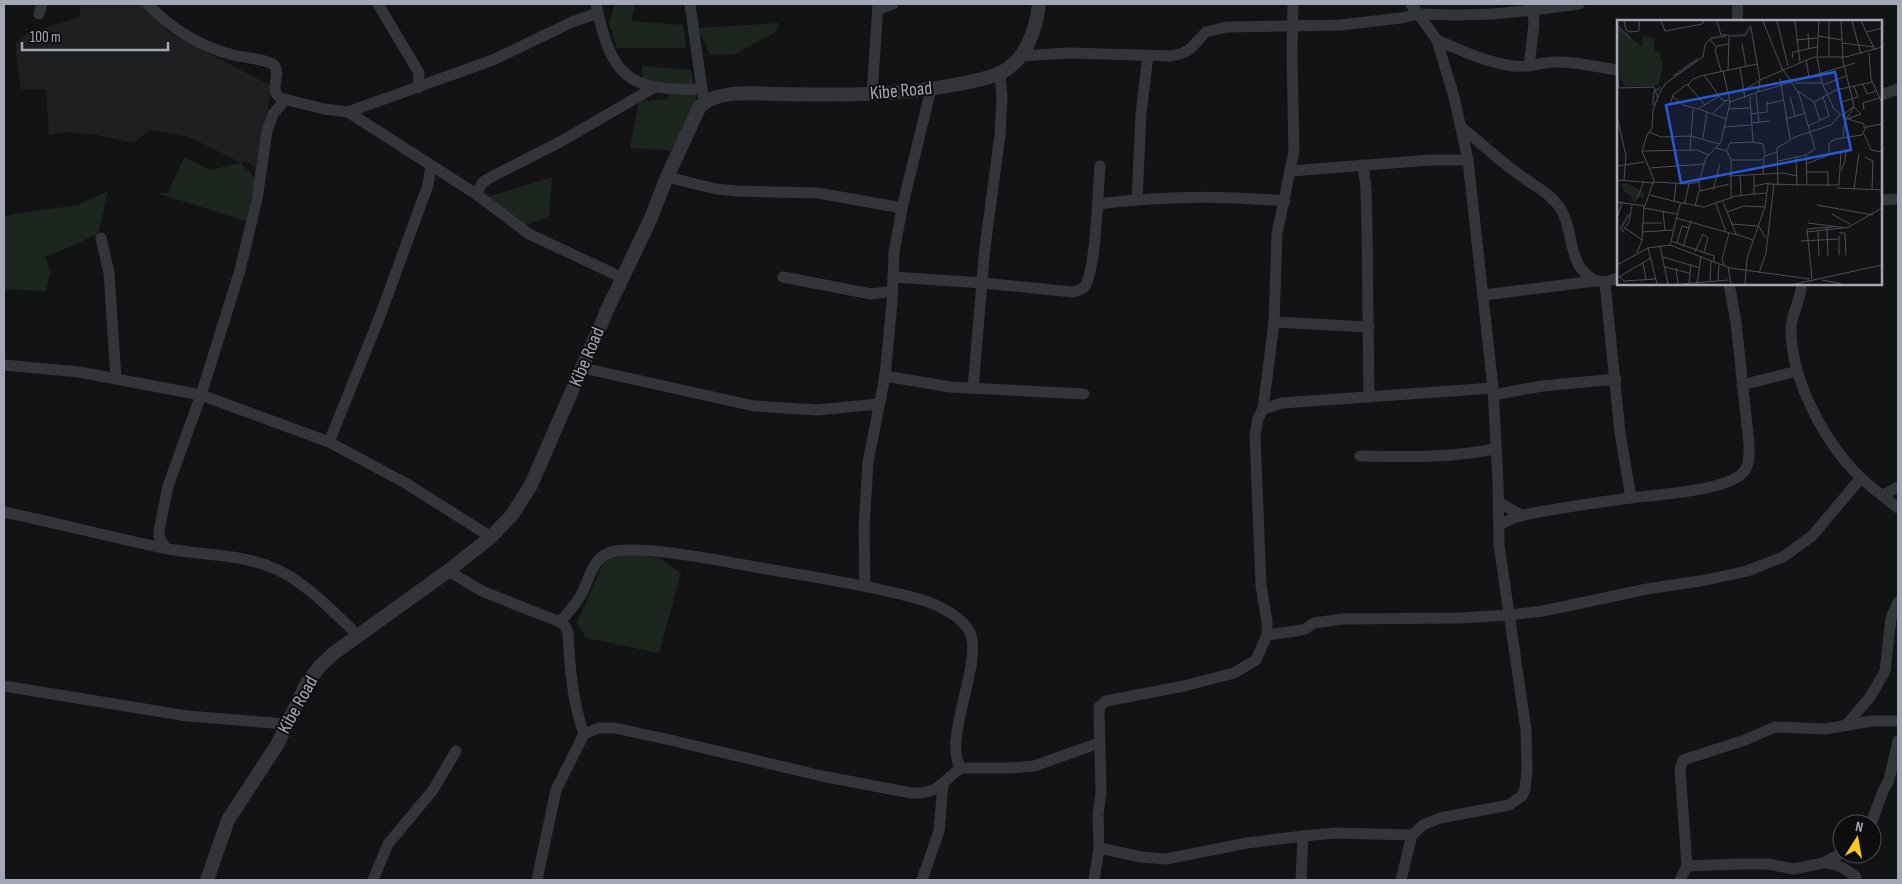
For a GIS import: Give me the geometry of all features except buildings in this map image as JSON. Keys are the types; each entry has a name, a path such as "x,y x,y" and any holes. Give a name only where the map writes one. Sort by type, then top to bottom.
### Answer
{"street":[{"path":"148,4 182,35 217,50 274,65 277,68 274,89 280,98 324,109 348,112 476,194 529,234 623,278"},
{"path":"378,4 419,73 418,88"},
{"path":"348,112 492,60 597,8 608,46 616,64 624,74 638,83 682,90 702,96 690,4"},
{"path":"872,95 878,7 893,4"},
{"name":"Kibe Road","path":"207,880 228,820 277,745 307,683 320,666 358,634 448,571 491,537 512,515 531,485 651,218 667,177 699,108 702,96 712,97 750,93 872,95 931,89 1000,73 1021,56 1032,36 1039,4"},
{"path":"1094,880 1099,848 1098,815 1101,792 1099,707 1106,701 1184,686 1234,672 1256,660 1267,635 1267,622 1261,585 1255,435 1258,418 1263,408 1274,322 1276,243 1294,151 1293,4"},
{"path":"1401,880 1412,835 1423,825 1440,818 1509,806 1517,801 1525,789 1527,770 1526,730 1503,577 1493,391 1468,160 1454,97 1437,40 1411,4"},
{"path":"1021,56 1180,54 1189,50 1200,37 1213,29 1227,27 1340,25 1401,18 1418,14 1456,16 1533,10 1579,4"},
{"path":"1737,20 1738,4"},
{"path":"1529,66 1534,24 1533,10"},
{"path":"1437,40 1483,59 1509,66 1529,66 1542,62 1559,62 1617,70"},
{"path":"1137,200 1141,114 1148,55"},
{"path":"973,388 985,247 1000,135 1002,106 1000,73"},
{"path":"476,194 483,182 493,176 560,142 655,87"},
{"path":"865,586 868,462 885,376 893,291 894,253 902,208 931,89"},
{"path":"1882,95 1898,89"},
{"path":"165,548 159,536 159,531 168,486 202,395 245,253 257,199 267,131 273,114 286,100"},
{"path":"367,124 372,104"},
{"path":"1461,127 1521,176 1545,191 1556,202 1563,212 1577,259 1583,271 1600,282 1616,379 1620,433 1631,498"},
{"path":"1291,171 1430,160 1468,160"},
{"path":"329,442 380,316 428,185 431,165"},
{"path":"1363,165 1366,189 1369,397"},
{"path":"893,277 983,283 1055,291 1080,291 1086,284 1091,265 1100,166"},
{"path":"667,177 716,189 818,193 902,208"},
{"path":"428,185 452,178"},
{"path":"1098,204 1180,196 1214,196 1285,201"},
{"path":"1882,200 1898,199"},
{"path":"101,238 109,273 116,379"},
{"path":"782,277 871,294 892,303"},
{"path":"1484,295 1600,282 1617,278"},
{"path":"1499,525 1522,516 1631,498 1654,497 1715,485 1736,478 1745,471 1749,459 1749,444 1736,322 1729,285"},
{"path":"1801,285 1800,296 1791,328 1797,371 1822,426 1833,444 1862,478 1898,508"},
{"path":"871,294 893,291"},
{"path":"1274,322 1369,327"},
{"path":"4,365 79,372 202,395 329,442 408,484 491,537"},
{"path":"584,368 754,406 817,410 878,404"},
{"path":"1742,385 1797,371"},
{"path":"885,376 931,384 973,388 1084,394"},
{"path":"1263,408 1282,402 1493,391 1616,379"},
{"path":"1360,456 1414,458 1448,456 1495,449"},
{"path":"1267,635 1305,629 1314,623 1343,619 1459,618 1543,611 1647,588 1706,580 1747,571 1784,557 1812,536 1862,478"},
{"path":"1883,495 1898,487"},
{"path":"1499,502 1522,516"},
{"path":"4,512 52,521 165,548 244,559 277,570 293,578 308,589 358,634"},
{"path":"143,543 159,531"},
{"path":"560,622 573,608 596,563 605,554 617,550 668,553 865,586 900,594 942,608 962,622 970,634 972,652 956,745 956,761 961,768"},
{"path":"448,571 484,592 560,622 565,626 568,633 572,692 584,734"},
{"path":"1847,724 1870,697 1885,671 1891,618 1898,602"},
{"path":"4,686 187,716 286,724"},
{"path":"1680,880 1687,866 1680,769 1683,760 1745,740 1775,727 1825,729 1872,720 1898,721"},
{"path":"537,880 556,790 584,734 599,728 614,728 822,776 911,793 926,794 935,791 961,768 1034,766 1099,743"},
{"path":"1874,814 1889,780 1898,741"},
{"path":"373,880 388,844 433,790 456,750"},
{"path":"922,880 939,832 943,784"},
{"path":"1099,848 1141,857 1166,859 1247,843 1303,836 1335,833 1412,835"},
{"path":"1301,880 1303,836"},
{"path":"1687,866 1760,864 1794,875 1832,858"},
{"path":"1823,863 1838,864 1856,877 1855,880"}],"shaded area":[{"path":"80,4 143,4 169,33 272,86 256,168 245,161 241,163 189,137 150,130 133,143 97,135 67,132 49,135 46,89 21,89 15,44 28,33 80,17"},
{"path":"615,4 635,4 631,21 683,25 686,48 617,48 609,23"},
{"path":"779,23 776,32 735,54 710,55 698,28"},
{"path":"642,66 691,70 697,104 680,151 630,148 639,101 668,99 671,84 642,80"},
{"path":"184,157 210,170 241,163 255,178 246,221 156,193 168,193"},
{"path":"552,177 549,216 524,226 488,197"},
{"path":"108,191 98,234 46,257 50,272 46,291 4,289 4,217 13,214 78,205"},
{"path":"634,555 660,558 681,573 659,653 586,638 577,622 606,556"}]}
